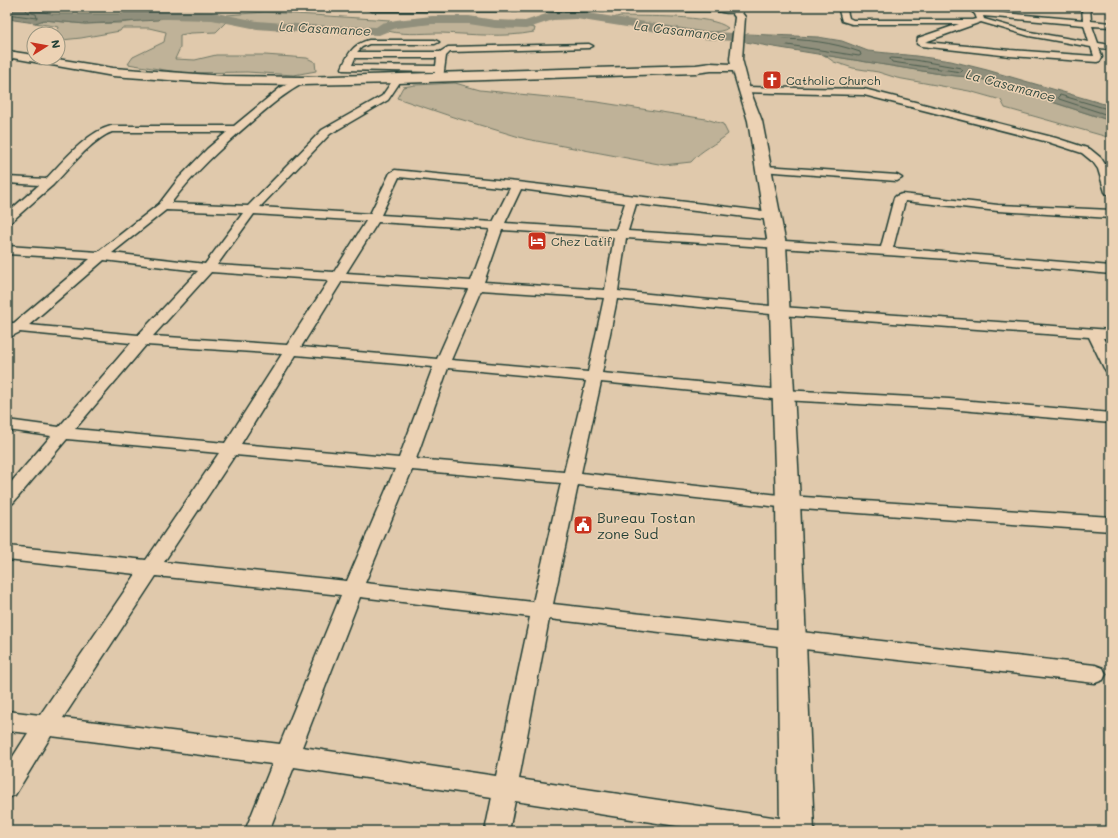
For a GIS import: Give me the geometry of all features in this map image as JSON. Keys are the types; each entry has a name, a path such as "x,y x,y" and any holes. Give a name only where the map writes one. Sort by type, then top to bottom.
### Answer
{"main road":[{"path":"718,8 738,11 739,68 755,121 765,169 777,245 788,502 797,831"},
{"path":"10,56 113,72 161,77 224,80 301,81 398,79 440,73 739,68"},
{"path":"696,69 739,68"}],"street":[{"path":"368,7 372,10 491,8 718,8"},
{"path":"842,7 845,19 852,22 1038,15 1111,25"},
{"path":"971,7 977,18 1011,42 1097,59 1098,57 1095,45 1087,22 1086,7"},
{"path":"977,18 921,40 921,44 1058,41 1111,47"},
{"path":"435,42 369,42 360,44 352,55 346,68 440,73 442,55 445,51 454,49 589,46"},
{"path":"352,55 442,55"},
{"path":"739,68 864,92 1052,140 1086,151 1097,160 1103,169 1111,192"},
{"path":"7,499 142,340 208,268 251,210 326,132 385,98 398,79"},
{"path":"10,330 163,206 187,175 211,151 283,90 301,81"},
{"path":"7,219 102,132 111,129 237,129"},
{"path":"765,169 897,178"},
{"path":"7,787 45,726 152,568 230,449 290,350 374,218 395,173 517,185 772,216"},
{"path":"7,180 49,182"},
{"path":"257,831 353,589 406,464 442,364 476,286 497,227 517,185"},
{"path":"886,252 900,198 902,197 998,208 1111,214"},
{"path":"497,831 541,611 570,478 594,378 611,294 621,234 632,200"},
{"path":"163,206 251,210 948,255 1111,270"},
{"path":"7,250 101,256 208,268 338,275 476,286 611,294 781,311 1111,334"},
{"path":"10,330 290,350 783,395 949,404 1111,418"},
{"path":"1094,333 1111,368"},
{"path":"7,425 63,433 230,449 570,478 788,502 1111,524"},
{"path":"7,553 353,589 1095,674"},
{"path":"7,721 286,755 505,787 786,831"}],"shaded area":[{"path":"265,12 390,20 382,27 375,30 272,26 226,17 227,15"},
{"path":"620,16 693,18 707,20 728,28 720,31 691,31 613,18"},
{"path":"176,17 211,18 226,22 216,32 180,35 180,48 175,59 195,60 216,55 265,55 307,58 315,62 316,71 294,75 247,72 183,73 128,64 133,57 164,42 166,32 149,28 122,28 120,31 66,40 66,26 53,26 35,23 44,20 85,24 119,23"},
{"path":"431,21 472,22 501,27 525,26 535,28 534,32 511,35 396,33 382,29"},
{"path":"824,55 947,75 978,78 1111,121 1111,138 1005,108 1001,100 969,91 897,78 878,72 853,68 834,62"},
{"path":"455,83 480,90 597,102 706,119 723,124 728,134 691,162 664,165 526,139 397,98 403,87"}],"water":[{"path":"7,7 22,7 52,14 164,14 158,20 85,24 44,20 35,23 14,20 7,17"},
{"path":"747,34 818,37 842,41 868,51 951,61 1111,106 1111,121 978,78 947,75 746,42"}],"waterway":[{"name":"La Casamance","path":"128,15 212,16 257,25 311,29 379,31 387,26 396,24 432,20 469,20 495,24 526,25 552,16 576,15 702,35 762,39 782,42"}],"place":[{"name":"Catholic Church","path":"772,80"},
{"name":"Chez Latif","path":"537,241"},
{"name":"Bureau Tostan zone Sud","path":"583,525"}]}
